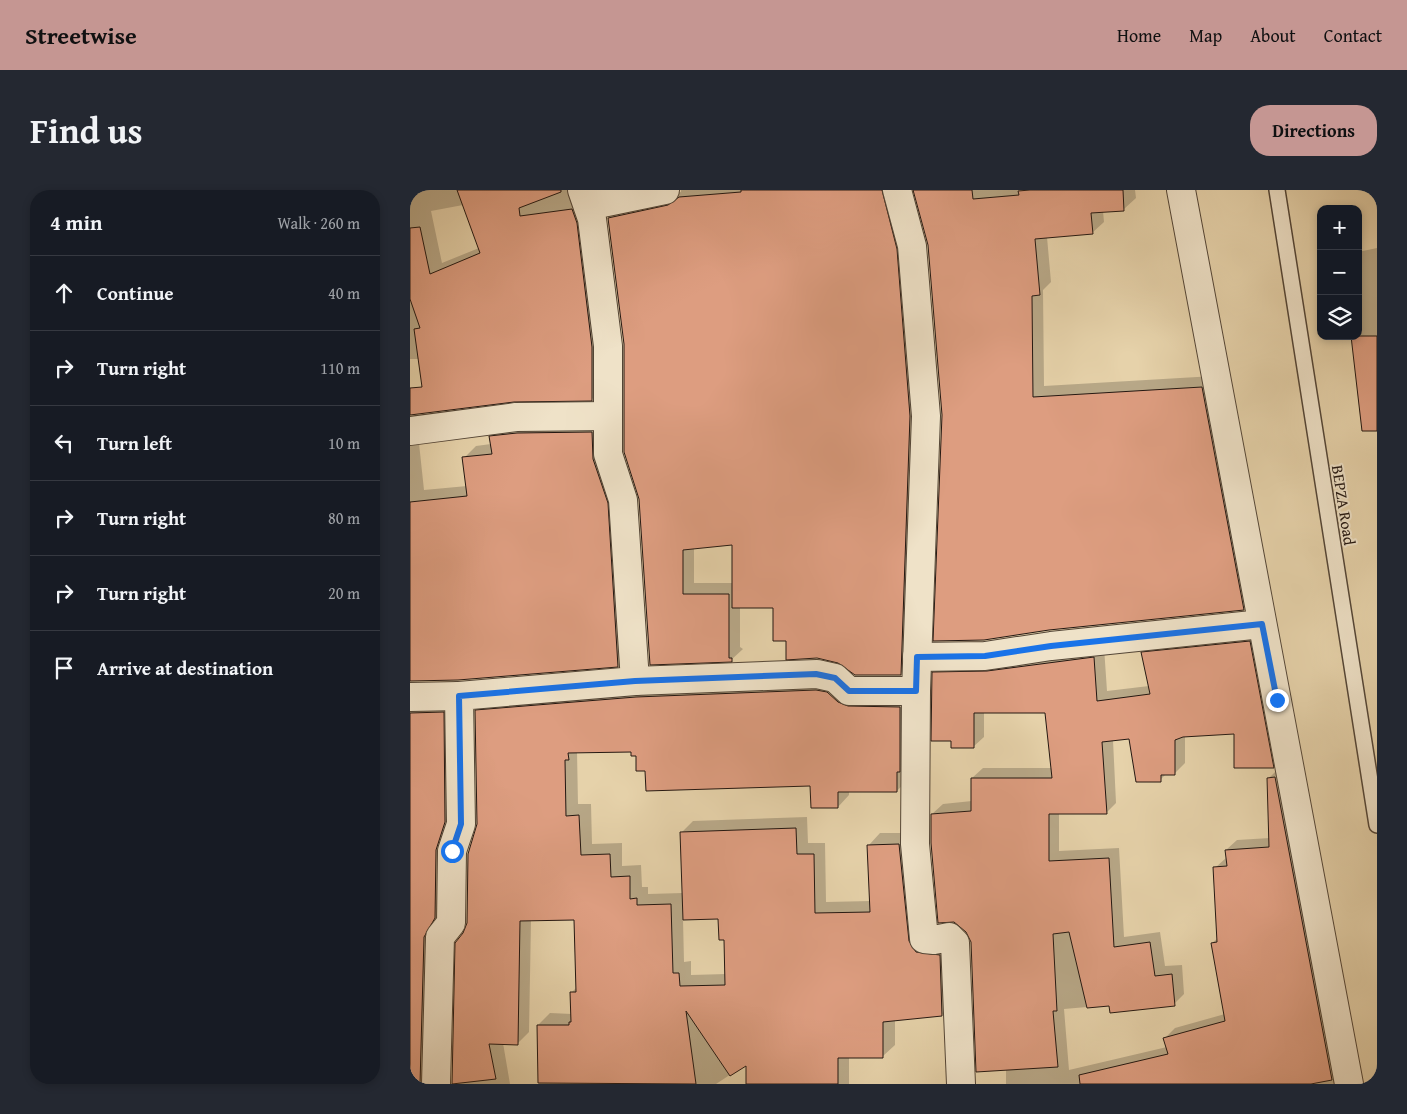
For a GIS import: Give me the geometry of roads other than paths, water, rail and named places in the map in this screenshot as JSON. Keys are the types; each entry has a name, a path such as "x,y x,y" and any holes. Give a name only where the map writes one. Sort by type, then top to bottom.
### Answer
{"street":[{"path":"635,681 623,500 608,454 608,346 592,218 585,198 665,190"},
{"path":"897,190 912,246 926,416 916,691 915,844 921,925 924,939 934,940 949,937 955,943 961,1084"},
{"path":"1181,190 1349,1084"},
{"path":"410,431 516,417 608,416"},
{"path":"917,657 985,656 1051,646 1262,624"},
{"path":"410,697 459,696 635,681 816,674 835,678 849,691 916,691"},
{"path":"436,1084 440,937 451,923 452,851 461,824 459,696"}],"lane":[{"name":"BEPZA Road","path":"1277,190 1377,825"}]}
